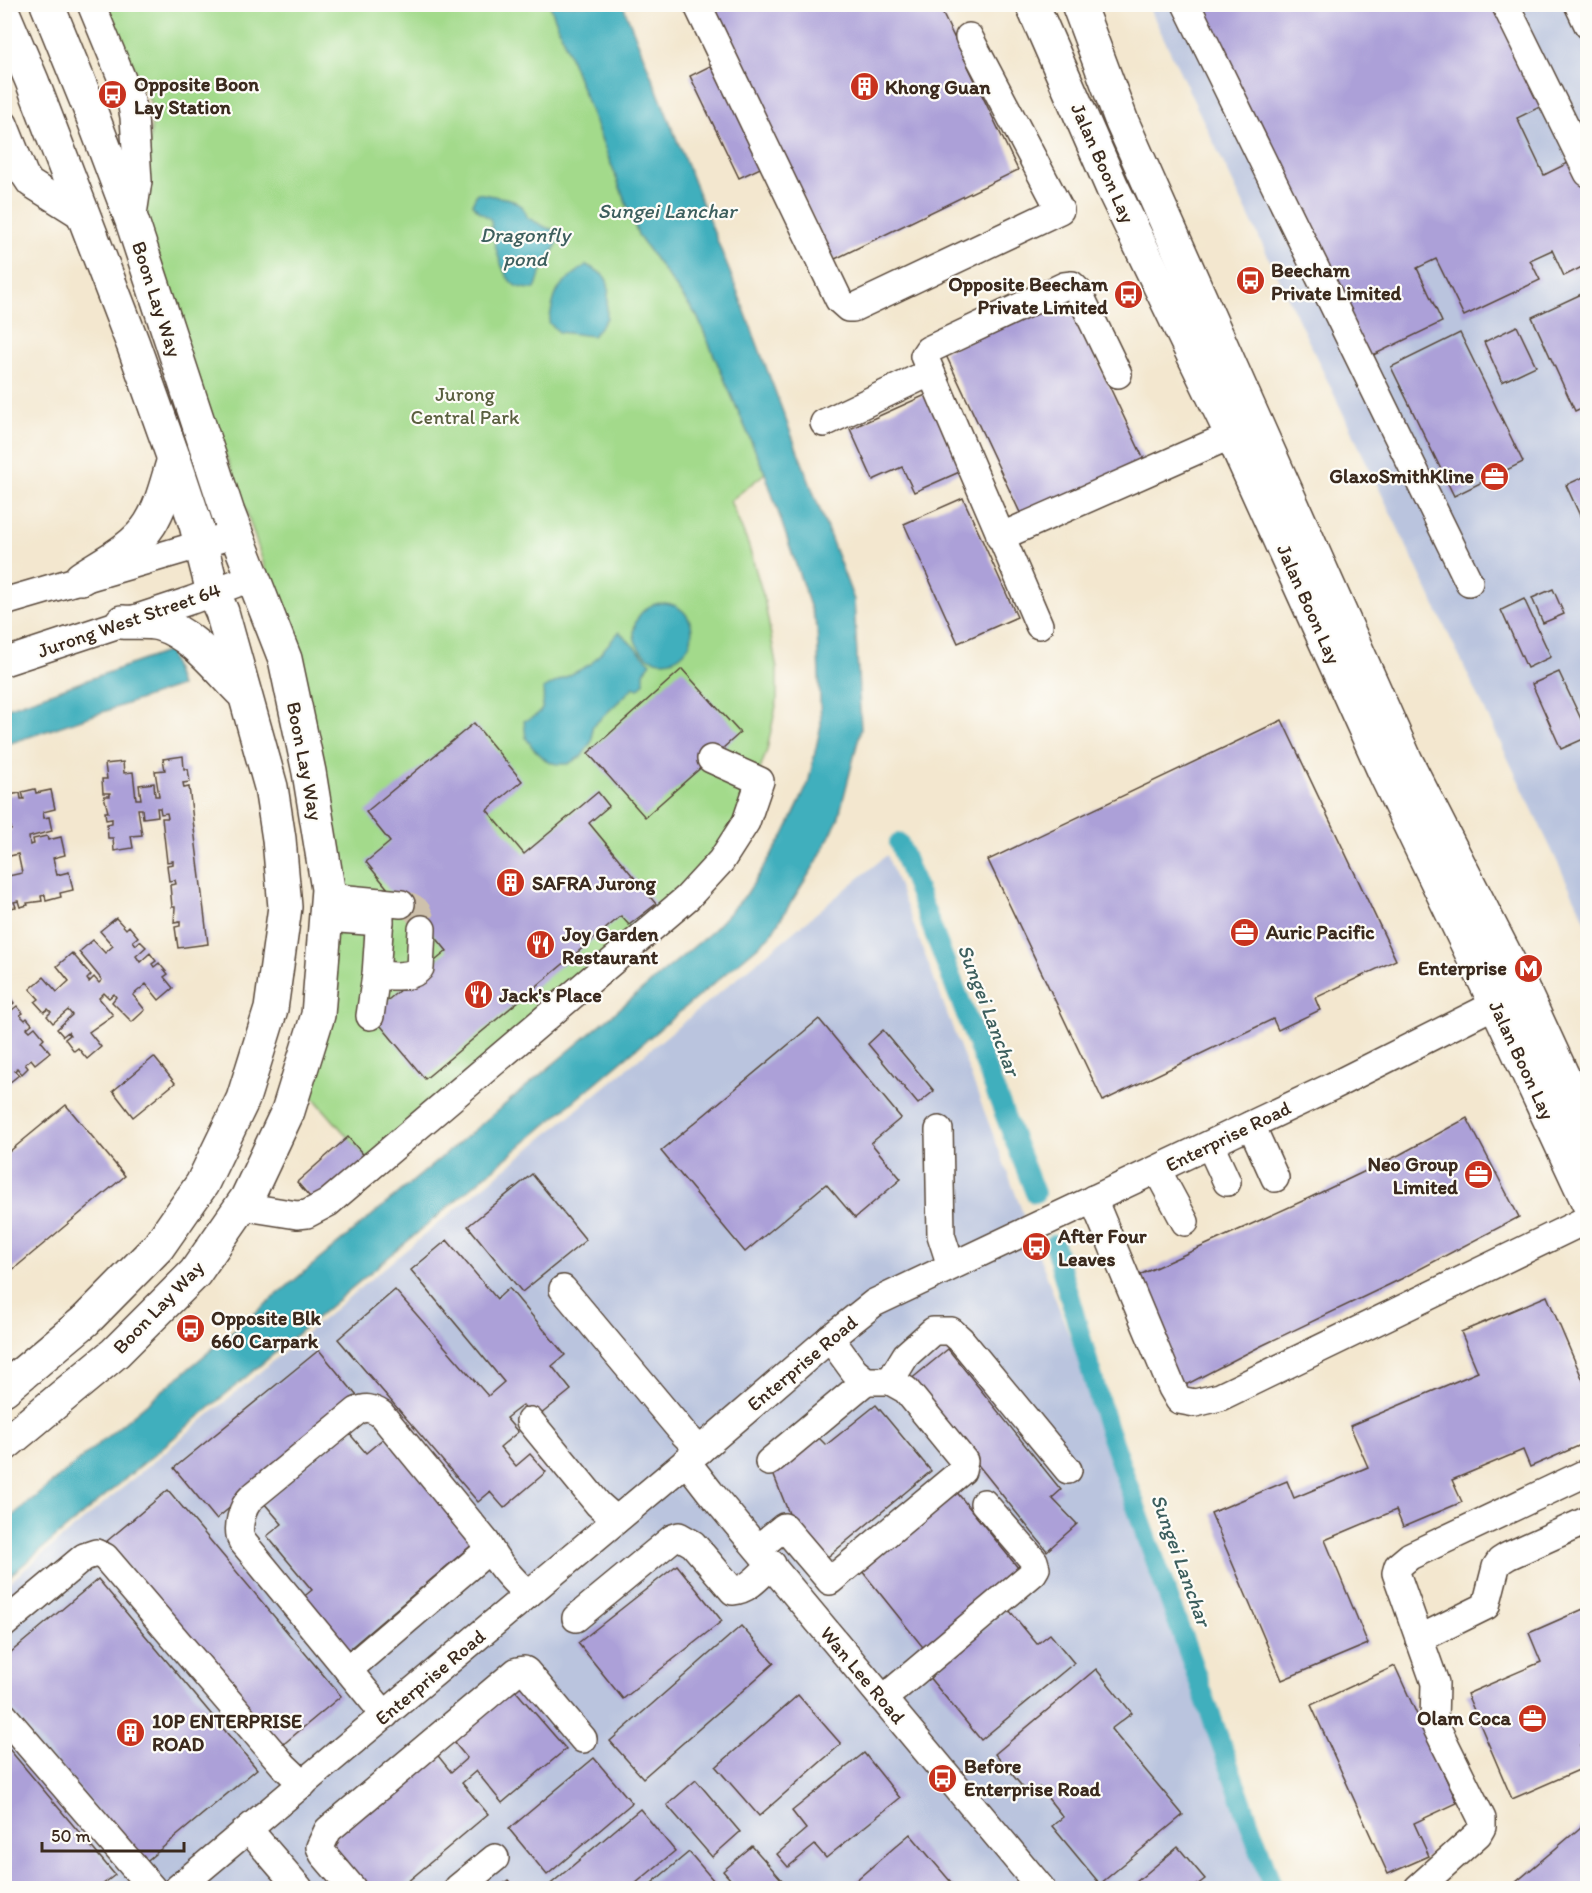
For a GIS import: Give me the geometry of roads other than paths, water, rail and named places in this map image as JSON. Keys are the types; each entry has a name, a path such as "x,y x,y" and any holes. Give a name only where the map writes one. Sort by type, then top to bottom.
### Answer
{"main road":[{"name":"Boon Lay Way","path":"4,1445 115,1353 195,1273 247,1198 288,1111 318,1015 328,889 309,772 285,659 204,446 132,221 47,4"},
{"name":"Jalan Boon Lay","path":"1032,4 1112,187 1233,437 1385,773 1587,1131"},
{"name":"Jalan Boon Lay","path":"1078,4 1122,122 1510,998 1587,1202"},
{"name":"Boon Lay Way","path":"4,15 84,217 174,459 213,592 222,612 271,787 285,907 272,1009 243,1099 202,1184 158,1247 86,1320 4,1389"},
{"path":"81,578 128,548 149,526 159,506 174,459"},
{"path":"122,622 159,624 184,637 201,649 244,695"}],"street":[{"path":"91,4 131,101 138,181 132,221"},
{"path":"698,4 839,300 848,308 853,308 1060,210 969,37"},
{"path":"1186,4 1469,582"},
{"path":"1505,4 1587,173"},
{"path":"1578,4 1587,25"},
{"path":"4,124 24,174 30,183 84,217"},
{"path":"1039,625 929,373 924,356 928,350 1070,285 1078,291 1118,374"},
{"path":"824,423 929,373"},
{"path":"1000,537 1207,446 1233,437"},
{"path":"4,602 237,534"},
{"name":"Jurong West Street 64","path":"4,662 253,577"},
{"path":"241,1206 297,1215 307,1214 328,1203 687,898 721,861 746,822 760,781 711,759"},
{"path":"326,908 387,909 370,1016"},
{"path":"376,975 411,976 416,973 420,968 422,929"},
{"name":"Enterprise Road","path":"178,1888 874,1303 1210,1145 1510,998"},
{"path":"1251,1125 1275,1178"},
{"path":"939,1130 941,1235 951,1266"},
{"path":"1210,1145 1227,1182"},
{"path":"1157,1170 1185,1222"},
{"path":"1093,1199 1172,1388 1179,1400 1195,1403 1220,1397 1587,1219"},
{"name":"Wan Lee Road","path":"564,1289 693,1456 710,1492 1036,1887"},
{"path":"770,1462 878,1381 933,1331 951,1331 961,1340 1068,1470"},
{"path":"576,1618 673,1538 680,1536 693,1544 733,1591 739,1591 748,1586 784,1527 830,1581 963,1471 964,1461 906,1390 854,1371 830,1338"},
{"path":"385,1714 242,1541 238,1532 246,1504 252,1497 357,1411 369,1408 381,1414 486,1542 510,1577 528,1594"},
{"path":"530,1421 598,1503 616,1520"},
{"path":"1418,1888 1478,1834 1482,1827 1482,1819 1434,1722 1435,1683 1396,1573 1403,1561 1410,1556 1587,1472"},
{"path":"883,1699 1034,1573 1036,1568 1034,1561 984,1503"},
{"path":"1419,1639 1486,1606 1497,1567 1508,1556 1587,1520"},
{"path":"348,1670 489,1548"},
{"path":"4,1624 84,1557 96,1553 105,1557 284,1766 303,1784"},
{"path":"352,1888 323,1854 320,1847 328,1830 517,1671 526,1671 583,1739"},
{"path":"4,1716 152,1888"},
{"path":"249,1830 299,1888"},
{"path":"458,1888 495,1858"}],"water":[{"name":"Sungei Lanchar","path":"550,5 623,5 735,285 854,600 861,729 838,820 816,863 770,936 5,1580 5,1522 709,934 746,895 784,835 808,784 821,725 817,627 765,473 697,316 639,237"},
{"name":"Dragonfly pond","path":"477,193 510,199 522,206 528,218 547,228 559,231 561,237 541,272 535,289 516,286 506,274 495,246 491,220 472,204"},
{"name":"Dragonfly pond","path":"586,265 597,270 607,281 607,318 593,336 559,332 549,323 553,301 559,288"},
{"path":"657,603 669,603 684,611 692,626 692,638 684,653 669,661 657,661 642,653 634,638 634,626 642,611"},
{"path":"619,632 651,663 644,672 644,683 638,689 634,687 592,727 592,741 582,756 568,764 548,762 526,738 524,721 541,710 544,701 543,689 591,664"},
{"path":"169,651 180,686 5,745 5,709"}],"waterway":[{"name":"Sungei Lanchar","path":"899,843 1035,1193"},
{"name":"Sungei Lanchar","path":"1054,1244 1107,1426 1273,1888"}],"tunnel":[{"path":"401,904 417,912 421,919 422,929"}],"place":[{"name":"Khong Guan","path":"864,87"},
{"name":"Opposite Boon Lay Station","path":"113,95"},
{"name":"Beecham Private Limited","path":"1250,281"},
{"name":"Opposite Beecham Private Limited","path":"1129,295"},
{"name":"GlaxoSmithKline","path":"1495,476"},
{"name":"SAFRA Jurong","path":"511,883"},
{"name":"Auric Pacific","path":"1245,932"},
{"name":"Joy Garden Restaurant","path":"541,945"},
{"name":"Enterprise","path":"1528,968"},
{"name":"Jack's Place","path":"478,995"},
{"name":"Neo Group Limited","path":"1479,1175"},
{"name":"After Four Leaves","path":"1037,1247"},
{"name":"Opposite Blk 660 Carpark","path":"190,1329"},
{"name":"Olam Coca","path":"1532,1718"},
{"name":"10P ENTERPRISE ROAD","path":"131,1733"},
{"name":"Before Enterprise Road","path":"943,1778"}],"park label":[{"name":"Jurong Central Park","path":"465,406"}]}
